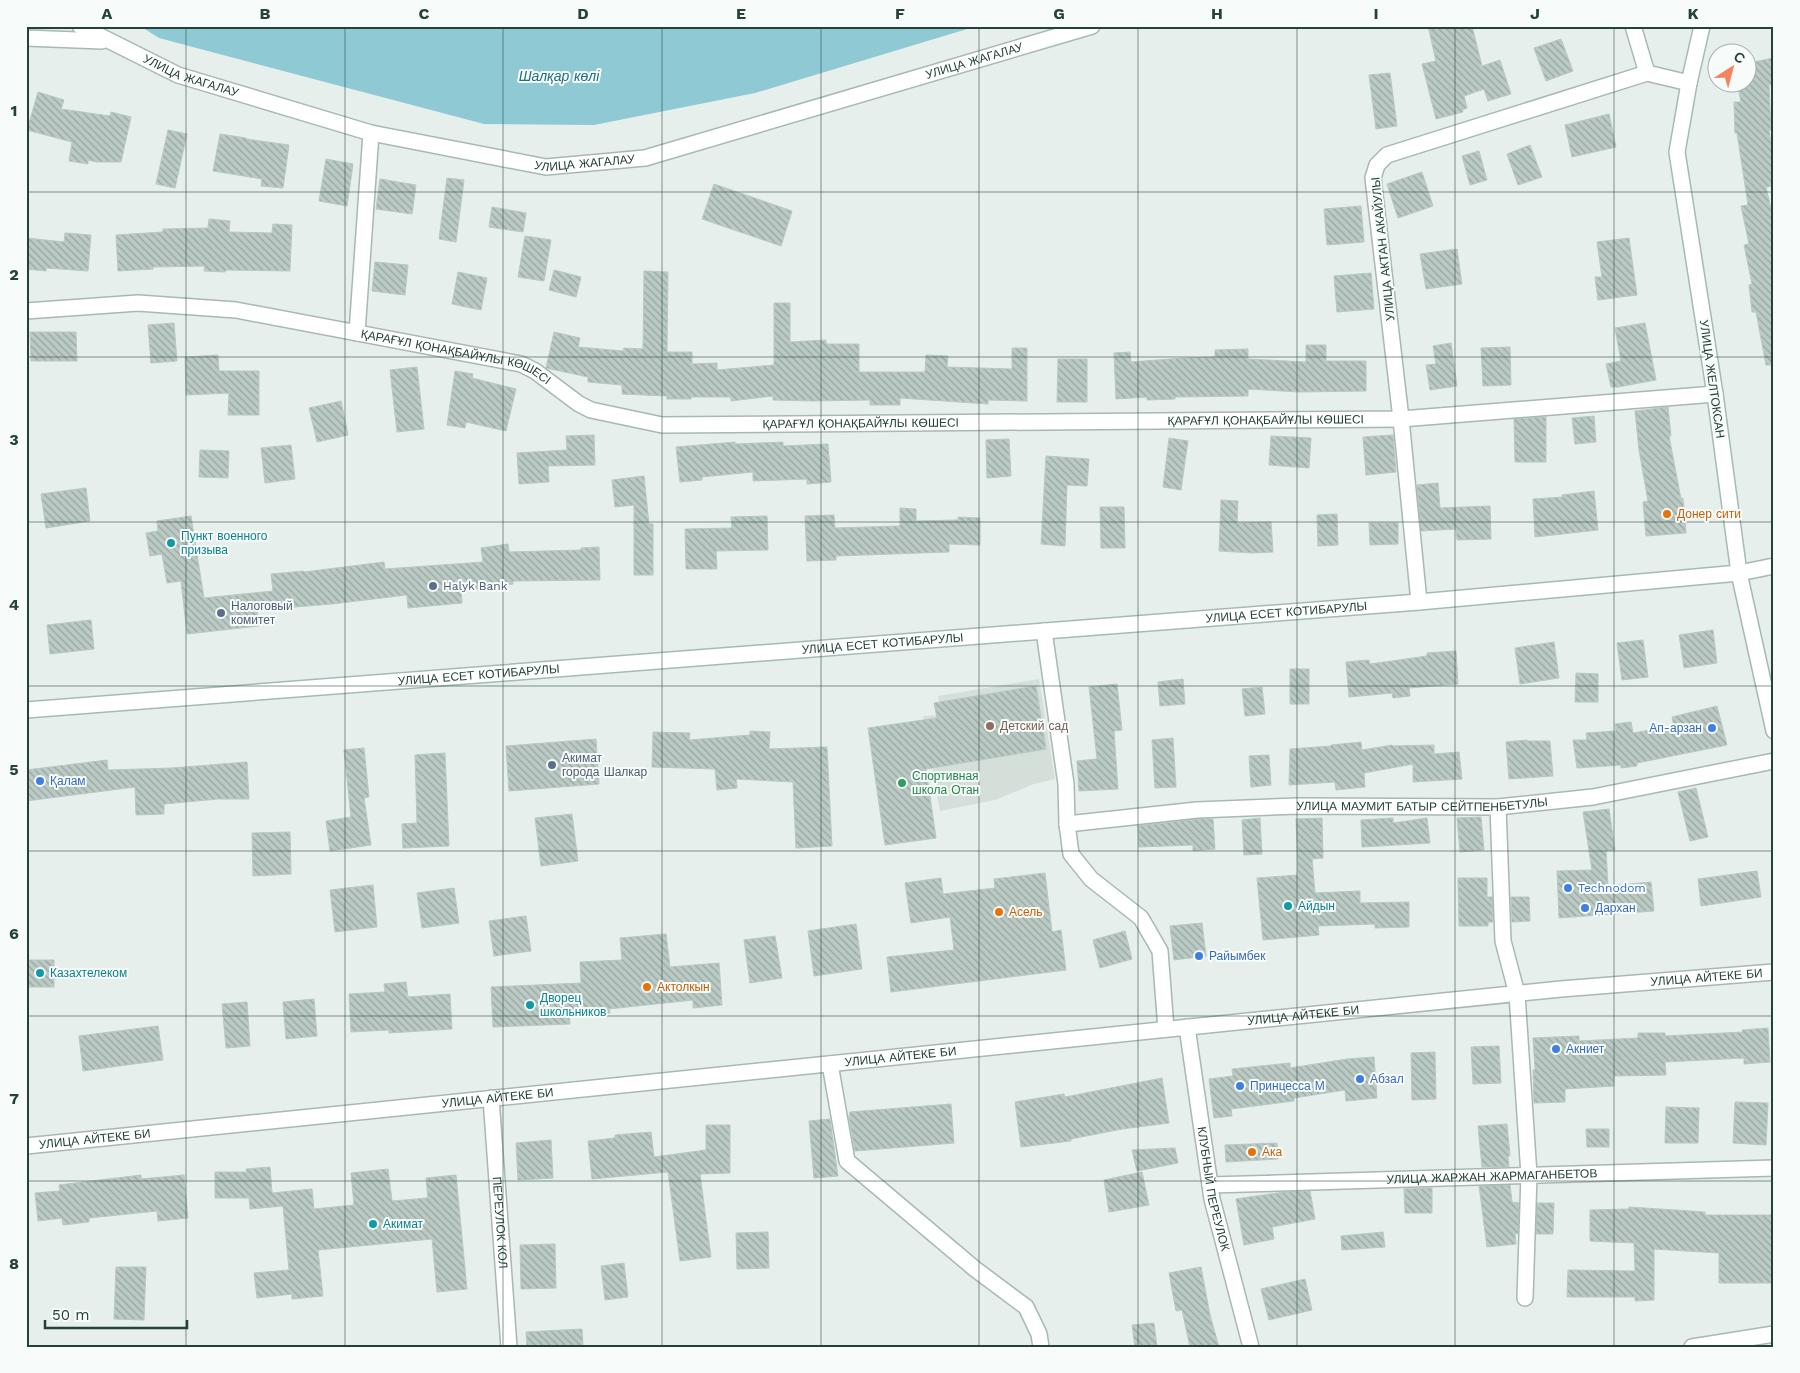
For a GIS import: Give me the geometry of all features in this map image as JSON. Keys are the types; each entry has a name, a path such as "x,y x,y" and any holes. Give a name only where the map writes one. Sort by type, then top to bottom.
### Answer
{"street":[{"name":"УЛИЦА ЖАГАЛАУ","path":"80,26 178,76 372,133 546,167 645,158 1092,26"},
{"path":"1633,26 1647,74"},
{"name":"УЛИЦА ЖЕЛТОКСАН","path":"1702,26 1689,83 1677,152 1715,394 1739,573 1774,731"},
{"path":"26,38 108,41"},
{"name":"УЛИЦА АКТАН АКАЙУЛЫ","path":"1419,602 1401,419 1373,178 1377,165 1387,155 1647,74 1689,83"},
{"path":"358,333 372,133"},
{"name":"ҚАРАҒҰЛ ҚОНАҚБАЙҰЛЫ КӨШЕСІ","path":"26,311 138,303 236,310 521,364 535,371 579,404 591,410 662,426 1401,419 1715,394"},
{"name":"УЛИЦА ЕСЕТ КОТИБАРУЛЫ","path":"26,710 1419,602 1739,573 1774,566"},
{"path":"1044,631 1066,784 1067,824 1071,854 1091,879 1142,918 1160,951 1166,1030"},
{"name":"УЛИЦА МАУМИТ БАТЫР СЕЙТПЕНБЕТУЛЫ","path":"1067,824 1206,809 1298,806 1498,807 1593,797 1774,761"},
{"path":"1498,807 1503,941 1517,994 1529,1175 1525,1298"},
{"name":"УЛИЦА АЙТЕКЕ БИ","path":"26,1146 1517,994 1774,972"},
{"name":"КЛУБНЫЙ ПЕРЕУЛОК","path":"1187,1027 1212,1199 1251,1347"},
{"path":"830,1064 847,1161 975,1269 1026,1307 1039,1334 1041,1347"},
{"name":"ПЕРЕУЛОК КОЛ","path":"491,1098 509,1347"},
{"name":"УЛИЦА ЖАРЖАН ЖАРМАГАНБЕТОВ","path":"1210,1185 1774,1168"},
{"path":"1692,1347 1774,1334"}],"shaded area":[{"path":"1039,679 1055,779 1034,784 995,800 940,811 923,716 941,715 938,696"}],"water":[{"name":"Шалқар көлі","path":"140,26 977,26 755,93 594,125 484,124 159,38"}],"building":[{"path":"1428,26 1472,26 1482,66 1500,60 1511,94 1488,101 1484,89 1464,96 1467,108 1462,110 1463,112 1436,119 1422,64 1436,61"},
{"path":"1561,39 1573,71 1546,81 1534,48"},
{"path":"1774,58 1774,84 1769,85 1771,130 1769,130 1774,162 1774,186 1766,187 1774,222 1774,365 1766,365 1756,312 1752,312 1749,285 1752,284 1744,245 1749,244 1741,206 1748,205 1737,133 1735,133 1734,102 1741,102 1739,92 1758,92 1758,61"},
{"path":"1390,73 1397,126 1376,129 1369,75"},
{"path":"38,92 64,100 61,109 110,116 111,112 131,117 121,162 88,160 88,164 69,161 72,142 27,130"},
{"path":"1609,114 1616,147 1572,157 1565,125"},
{"path":"168,130 187,134 175,188 156,184"},
{"path":"220,134 289,145 283,188 261,186 262,179 213,171"},
{"path":"1530,145 1542,177 1518,185 1507,154"},
{"path":"1479,151 1487,180 1470,185 1462,156"},
{"path":"326,159 353,164 347,206 319,201"},
{"path":"1422,172 1433,206 1398,218 1387,184"},
{"path":"447,178 464,180 456,242 439,239"},
{"path":"380,179 416,185 412,214 376,209"},
{"path":"714,184 792,211 781,246 702,219"},
{"path":"1361,206 1364,242 1327,245 1324,209"},
{"path":"492,207 526,213 523,232 489,227"},
{"path":"209,219 230,221 229,232 272,233 273,224 292,225 290,271 204,271 205,266 153,267 153,269 118,271 116,235 163,232 163,229 208,228"},
{"path":"65,233 91,235 88,271 46,268 46,271 26,269 26,238 64,242"},
{"path":"525,236 551,240 544,281 518,277"},
{"path":"1629,238 1637,295 1598,300 1595,277 1602,277 1597,242"},
{"path":"1457,249 1462,284 1426,289 1420,254"},
{"path":"375,262 408,265 405,295 372,291"},
{"path":"554,270 581,277 576,297 549,290"},
{"path":"644,271 668,272 667,352 692,352 692,364 717,363 717,370 774,365 774,303 790,303 790,342 826,340 826,344 859,344 859,372 925,372 926,355 948,356 947,367 1012,369 1012,348 1027,348 1027,401 988,400 988,404 900,398 900,405 870,405 870,400 773,400 773,396 731,401 731,397 667,399 667,396 622,394 622,385 588,382 588,377 546,368 554,332 580,338 578,347 623,351 624,348 643,349"},
{"path":"458,272 487,278 481,310 452,304"},
{"path":"1371,273 1374,309 1337,312 1334,276"},
{"path":"174,323 177,361 151,363 148,325"},
{"path":"1645,323 1656,380 1611,387 1606,364 1621,361 1615,328"},
{"path":"30,332 76,332 77,361 31,361"},
{"path":"1451,343 1457,386 1430,390 1426,365 1436,364 1433,346"},
{"path":"1306,345 1326,345 1326,361 1366,361 1366,391 1299,392 1248,389 1248,396 1175,397 1175,399 1147,400 1147,397 1116,399 1114,353 1130,352 1131,362 1215,357 1215,350 1248,349 1248,359 1306,362"},
{"path":"1510,347 1511,385 1483,386 1481,348"},
{"path":"218,355 219,371 259,371 259,415 228,415 229,393 186,395 185,357"},
{"path":"1058,359 1087,359 1087,402 1057,402"},
{"path":"417,367 424,429 397,432 390,370"},
{"path":"455,371 473,374 472,378 516,389 506,431 466,422 465,428 447,425"},
{"path":"341,401 348,435 317,442 309,408"},
{"path":"1668,407 1671,436 1669,436 1681,499 1683,498 1686,533 1646,536 1643,502 1648,501 1639,450 1635,411"},
{"path":"1594,416 1596,442 1575,444 1572,418"},
{"path":"1546,417 1546,462 1515,462 1514,419"},
{"path":"594,435 595,465 548,466 549,482 519,484 517,453 567,450 566,436"},
{"path":"1393,435 1396,472 1366,475 1363,437"},
{"path":"1271,436 1311,438 1309,468 1269,465"},
{"path":"1169,438 1188,441 1181,490 1163,487"},
{"path":"1009,439 1011,476 987,478 986,440"},
{"path":"735,442 735,444 783,442 783,446 828,444 831,482 807,484 807,479 753,481 753,472 702,477 702,480 680,482 676,447"},
{"path":"291,445 295,479 265,483 261,448"},
{"path":"200,450 229,451 228,478 199,477"},
{"path":"1046,456 1089,459 1087,486 1067,485 1065,546 1041,544"},
{"path":"644,476 649,524 653,524 653,575 634,575 634,505 615,507 612,480"},
{"path":"1438,483 1440,508 1490,506 1491,539 1457,540 1456,529 1421,531 1417,485"},
{"path":"86,488 90,521 46,528 41,494"},
{"path":"1594,491 1598,530 1535,537 1533,499 1563,497 1562,495"},
{"path":"1221,500 1238,501 1237,523 1271,522 1273,552 1219,551"},
{"path":"1100,507 1124,507 1125,548 1101,548"},
{"path":"900,508 916,509 916,521 958,520 958,517 980,518 980,545 949,544 949,552 836,556 836,560 807,561 805,516 834,515 835,528 900,526"},
{"path":"1337,514 1338,545 1318,546 1317,515"},
{"path":"191,516 204,598 273,591 271,574 384,562 385,569 483,562 481,548 508,544 509,552 581,550 581,548 599,547 600,580 513,581 513,584 461,591 462,603 408,608 407,595 257,610 259,626 187,634 181,581 167,583 162,554 150,556 146,533 158,531 157,521"},
{"path":"767,516 768,550 716,551 717,569 686,569 685,529 732,528 731,517"},
{"path":"1369,523 1398,523 1398,544 1370,545"},
{"path":"91,620 94,649 50,654 47,625"},
{"path":"1713,630 1717,663 1684,668 1679,635"},
{"path":"1643,640 1648,677 1622,680 1617,643"},
{"path":"1554,642 1559,678 1520,684 1515,648"},
{"path":"1456,651 1458,684 1409,688 1410,696 1393,698 1392,693 1349,697 1346,662 1369,660 1370,664 1427,656 1427,653"},
{"path":"1290,669 1309,669 1309,704 1290,704"},
{"path":"1576,673 1598,674 1598,702 1575,702"},
{"path":"1183,679 1185,704 1160,706 1158,682"},
{"path":"1117,684 1122,730 1114,731 1118,789 1079,791 1077,761 1097,759 1089,687"},
{"path":"1036,686 1046,749 926,769 936,838 885,845 868,728 937,718 934,703"},
{"path":"1262,687 1265,714 1245,716 1242,689"},
{"path":"1717,706 1727,745 1637,763 1637,766 1621,768 1621,765 1577,768 1573,740 1587,740 1586,733 1616,731 1615,724 1631,722 1633,733 1674,726 1672,717"},
{"path":"750,731 770,732 769,749 827,747 832,846 796,848 793,782 736,779 737,788 717,790 715,769 652,767 653,732 690,733 689,740 750,735"},
{"path":"1173,738 1176,787 1155,788 1152,740"},
{"name":"Акимат города Шалкар","path":"596,739 599,784 509,791 506,746"},
{"path":"1527,740 1550,741 1553,776 1509,779 1506,742"},
{"path":"1361,742 1362,750 1392,745 1434,745 1434,754 1459,752 1462,779 1413,782 1413,764 1364,773 1365,787 1336,790 1335,782 1289,785 1290,749"},
{"path":"364,748 369,797 364,798 371,845 330,851 326,821 351,817 344,750"},
{"path":"445,753 449,846 403,848 402,824 417,823 415,755"},
{"path":"1269,755 1271,785 1251,787 1249,756"},
{"path":"107,760 108,770 172,768 247,762 249,799 218,799 164,804 164,814 136,815 135,787 26,801 26,770"},
{"path":"1696,788 1708,837 1690,841 1678,792"},
{"path":"1609,809 1615,850 1606,851 1608,886 1651,882 1654,911 1559,918 1557,871 1592,870 1583,812"},
{"path":"572,814 578,861 541,866 535,818"},
{"path":"1481,817 1484,850 1460,852 1457,818"},
{"path":"1260,818 1262,854 1244,855 1242,820"},
{"path":"1322,818 1323,858 1312,859 1315,893 1360,891 1360,903 1409,902 1409,927 1375,928 1375,924 1318,926 1319,935 1263,940 1257,878 1298,875 1296,819"},
{"path":"1393,818 1393,823 1427,818 1430,843 1362,847 1361,820"},
{"path":"1213,819 1215,849 1193,851 1193,845 1139,847 1138,826"},
{"path":"290,832 291,874 253,876 252,833"},
{"path":"1757,871 1761,897 1701,906 1698,879"},
{"name":"Асель","path":"1045,873 1052,932 1061,930 1066,970 891,992 887,957 954,950 950,917 911,923 905,883 941,878 943,894 995,888 994,879"},
{"path":"1458,878 1487,878 1487,897 1492,897 1493,922 1488,922 1488,926 1459,926"},
{"path":"373,885 377,927 335,932 330,890"},
{"path":"454,888 459,923 422,928 417,893"},
{"path":"1511,897 1529,897 1530,921 1512,922"},
{"path":"526,916 531,951 494,956 489,921"},
{"path":"1202,923 1206,956 1174,960 1170,926"},
{"path":"856,924 862,969 814,976 808,931"},
{"path":"1125,931 1132,959 1100,968 1093,940"},
{"path":"666,934 670,967 719,963 722,1005 693,1008 693,1000 609,1009 610,1013 569,1015 570,1024 493,1027 491,987 581,983 580,962 622,960 620,938"},
{"path":"775,936 782,978 750,983 744,940"},
{"name":"Казахтелеком","path":"26,960 54,960 54,987 26,987"},
{"path":"406,982 408,997 450,994 452,1029 389,1033 389,1030 351,1032 349,994 385,992 384,984"},
{"path":"314,999 317,1036 286,1039 283,1002"},
{"path":"247,1002 250,1046 226,1048 222,1004"},
{"path":"158,1026 163,1060 83,1071 79,1036"},
{"path":"1768,1028 1770,1062 1744,1064 1744,1058 1665,1062 1666,1075 1614,1076 1614,1086 1565,1089 1565,1102 1534,1103 1533,1070 1535,1070 1533,1038 1579,1036 1579,1041 1638,1038 1638,1033 1665,1033 1665,1036 1743,1032 1742,1030"},
{"path":"1499,1046 1501,1083 1473,1084 1471,1047"},
{"path":"1435,1052 1436,1099 1412,1100 1411,1053"},
{"path":"1374,1057 1377,1098 1346,1101 1345,1090 1294,1098 1294,1101 1231,1109 1232,1116 1214,1118 1209,1079 1233,1076 1232,1069 1290,1063 1290,1068 1347,1059"},
{"path":"1162,1078 1169,1123 1122,1129 1071,1139 1071,1141 1021,1147 1015,1102 1064,1094 1065,1097"},
{"path":"1735,1102 1768,1103 1766,1145 1733,1143"},
{"path":"951,1104 954,1143 855,1151 849,1117 850,1112"},
{"path":"1666,1107 1699,1108 1698,1143 1665,1143"},
{"path":"830,1119 838,1176 814,1178 809,1121"},
{"path":"1507,1124 1510,1156 1508,1156 1509,1167 1482,1167 1478,1126"},
{"path":"706,1125 730,1125 730,1173 700,1174 711,1257 680,1261 668,1172 592,1179 588,1141 615,1138 615,1135 651,1132 654,1157 706,1150"},
{"path":"1586,1129 1609,1129 1609,1147 1587,1147"},
{"path":"551,1140 553,1178 518,1180 516,1143"},
{"name":"Ака","path":"1277,1143 1278,1159 1226,1162 1225,1145"},
{"path":"1175,1148 1178,1163 1137,1171 1132,1150"},
{"name":"Акимат","path":"270,1167 272,1193 312,1189 314,1209 354,1205 351,1173 388,1169 392,1201 428,1198 426,1178 456,1175 467,1289 437,1292 432,1239 318,1250 323,1296 292,1299 292,1294 257,1298 254,1273 289,1270 283,1206 250,1209 249,1198 215,1198 215,1172 247,1172 246,1169"},
{"path":"1142,1172 1149,1205 1109,1212 1104,1180"},
{"path":"141,1175 141,1179 184,1175 188,1218 158,1221 157,1211 89,1218 89,1222 63,1225 62,1218 38,1221 35,1193 60,1191 59,1185"},
{"path":"1510,1185 1512,1202 1519,1203 1518,1234 1515,1233 1516,1244 1487,1247 1479,1186"},
{"path":"1432,1188 1432,1213 1405,1213 1404,1189"},
{"path":"1310,1191 1315,1219 1272,1227 1274,1239 1244,1245 1236,1199 1284,1192"},
{"path":"1537,1203 1554,1203 1553,1234 1536,1234"},
{"path":"1629,1207 1705,1212 1705,1215 1774,1215 1774,1283 1719,1283 1719,1253 1654,1249 1654,1300 1635,1301 1635,1297 1567,1297 1568,1270 1635,1271 1634,1243 1590,1241 1590,1210 1629,1209"},
{"path":"768,1232 769,1268 737,1269 736,1233"},
{"path":"1383,1232 1385,1247 1342,1250 1341,1236"},
{"path":"555,1244 556,1288 521,1289 520,1245"},
{"path":"624,1263 628,1297 605,1300 601,1266"},
{"path":"116,1267 146,1267 144,1320 114,1319"},
{"path":"1201,1267 1210,1315 1219,1347 1190,1347 1182,1310 1176,1311 1169,1273"},
{"path":"1305,1279 1312,1310 1269,1320 1261,1289"},
{"path":"1154,1323 1157,1347 1135,1347 1132,1325"},
{"path":"582,1329 583,1347 527,1347 526,1332"}],"place":[{"name":"Донер сити","path":"1667,514"},
{"name":"Пункт военного призыва","path":"171,543"},
{"name":"Halyk Bank","path":"433,586"},
{"name":"Налоговый комитет","path":"221,613"},
{"name":"Детский сад","path":"990,726"},
{"name":"Ап-арзан","path":"1712,728"},
{"name":"Акимат города Шалкар","path":"552,765"},
{"name":"Қалам","path":"40,781"},
{"name":"Спортивная школа Отан","path":"902,783"},
{"name":"Technodom","path":"1568,888"},
{"name":"Айдын","path":"1288,906"},
{"name":"Дархан","path":"1585,908"},
{"name":"Асель","path":"999,912"},
{"name":"Райымбек","path":"1199,956"},
{"name":"Казахтелеком","path":"40,973"},
{"name":"Актолкын","path":"647,987"},
{"name":"Дворец школьников","path":"530,1005"},
{"name":"Акниет","path":"1556,1049"},
{"name":"Абзал","path":"1360,1079"},
{"name":"Принцесса М","path":"1240,1086"},
{"name":"Ака","path":"1252,1152"},
{"name":"Акимат","path":"373,1224"}]}
